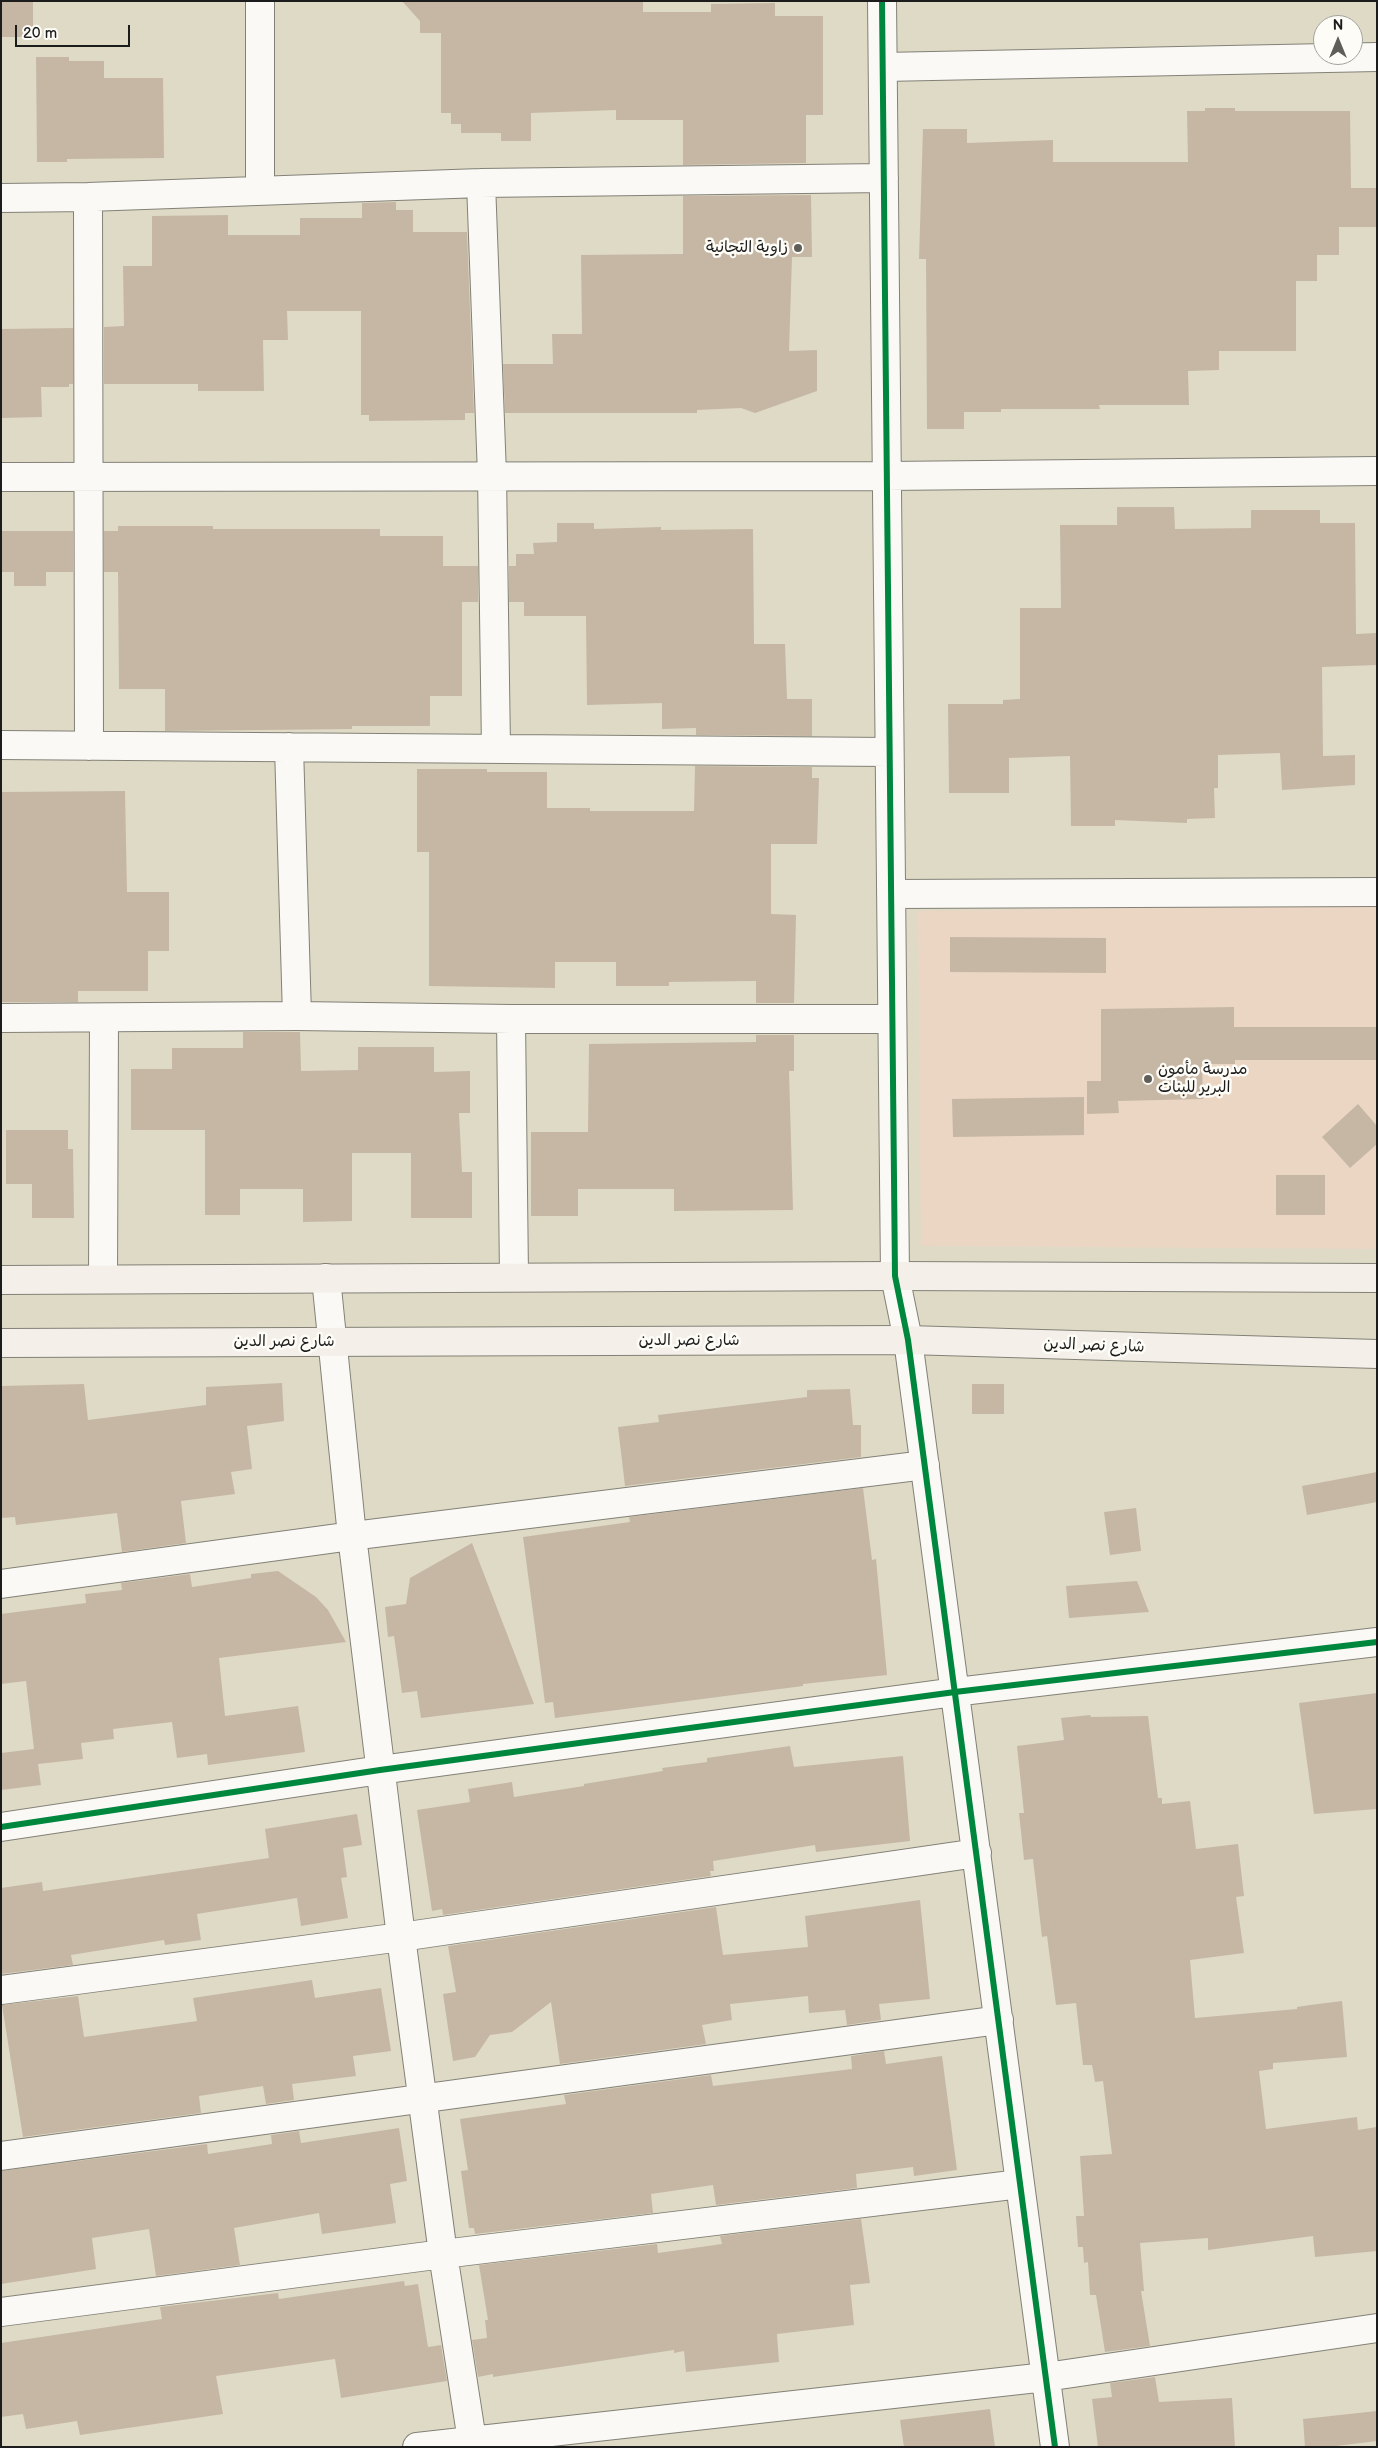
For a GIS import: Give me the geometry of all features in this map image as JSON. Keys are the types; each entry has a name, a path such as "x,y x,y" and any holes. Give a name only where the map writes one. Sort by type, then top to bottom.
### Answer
{"street":[{"path":"260,1 260,191"},
{"path":"882,1 895,1276 908,1340 1055,2447"},
{"path":"883,67 1377,57"},
{"path":"1,198 88,197 481,183 884,178"},
{"path":"481,183 492,475 496,749"},
{"path":"88,197 89,746"},
{"path":"1,477 887,476 1377,472"},
{"path":"1,745 889,752"},
{"path":"289,747 297,1016"},
{"path":"891,894 1377,892"},
{"path":"1,1018 104,1019 297,1016 511,1019 892,1019"},
{"path":"103,1279 104,1019"},
{"path":"511,1019 514,1277"},
{"path":"1,1280 895,1276 1377,1278"},
{"path":"326,1278 352,1536 400,1936 443,2254 472,2443"},
{"name":"شارع نصر الدين","path":"1,1343 908,1340 1377,1354"},
{"path":"1,1584 352,1536 925,1465"},
{"path":"1,1827 380,1770 955,1692 1377,1642"},
{"path":"1,1990 400,1936 976,1854"},
{"path":"1,2156 999,2020"},
{"path":"1,2312 443,2254 1020,2184"},
{"path":"418,2447 472,2443 1046,2377 1377,2328"}],"shaded area":[{"name":"مدرسة مأمون البرير للبنات","path":"1377,905 1377,1249 921,1246 918,911"}],"building":[{"path":"1,1 33,1 33,37 1,37"},
{"path":"402,1 643,1 643,12 711,12 711,4 775,3 775,16 823,16 823,115 806,115 806,163 683,165 683,120 616,120 616,110 531,113 531,141 501,141 501,133 461,133 461,124 451,124 451,113 441,113 441,33 420,33 420,21"},
{"path":"36,57 69,57 69,61 104,61 104,78 163,78 164,158 67,159 67,162 37,162"},
{"path":"1205,108 1235,108 1235,111 1350,111 1351,188 1377,188 1377,227 1339,227 1339,255 1317,255 1317,281 1296,281 1296,351 1219,351 1219,370 1188,371 1189,405 1099,405 1100,409 1001,409 1001,412 964,412 964,429 927,429 926,259 919,259 923,129 967,129 967,143 1053,140 1053,162 1188,162 1187,111 1205,111"},
{"path":"811,195 812,257 792,257 789,351 817,350 817,391 755,413 741,408 697,410 697,413 505,413 503,364 553,364 552,334 582,334 581,255 683,254 683,196"},
{"path":"396,202 396,210 413,210 413,232 467,232 474,413 465,413 465,420 369,421 369,415 361,415 361,311 287,311 288,340 263,340 264,391 198,391 198,384 104,384 104,327 124,326 123,266 152,266 152,216 228,215 228,235 300,235 300,218 362,218 362,203"},
{"path":"73,328 73,384 69,384 69,387 41,387 42,417 1,418 1,329"},
{"path":"1117,507 1174,507 1175,529 1251,528 1251,510 1320,510 1320,523 1355,523 1356,634 1377,633 1377,665 1322,667 1323,756 1355,755 1355,785 1282,790 1280,753 1218,755 1218,788 1214,788 1215,818 1187,819 1187,823 1115,820 1115,826 1071,826 1070,756 1009,758 1009,793 949,793 948,704 1003,704 1003,700 1020,699 1020,608 1061,608 1060,525 1117,525"},
{"path":"557,523 594,523 594,529 661,527 661,530 753,529 754,644 785,644 787,699 812,699 812,736 696,735 696,728 662,729 662,703 587,705 586,616 524,616 524,602 509,602 509,566 516,566 516,554 534,554 533,543 557,542"},
{"path":"118,526 213,526 213,529 380,529 380,536 443,536 443,566 478,566 478,602 462,602 462,696 430,696 430,726 352,726 352,729 165,731 165,689 119,689 118,572 104,572 104,531 118,531"},
{"path":"1,531 73,531 73,572 46,572 46,586 14,586 14,572 1,572"},
{"path":"695,766 812,767 812,778 819,778 817,844 771,844 771,914 796,915 794,1003 756,1003 756,981 669,982 669,986 616,986 616,962 555,962 555,988 429,986 429,852 417,852 417,769 487,769 487,772 547,772 547,808 590,808 590,811 694,811"},
{"path":"125,791 127,892 169,892 169,951 148,951 148,991 78,991 78,1002 1,1002 1,792"},
{"path":"950,937 1106,938 1106,973 950,972"},
{"path":"1234,1007 1234,1027 1377,1027 1377,1060 1235,1060 1235,1064 1202,1064 1203,1099 1118,1101 1119,1113 1087,1114 1087,1081 1101,1081 1101,1009"},
{"path":"243,1032 300,1032 301,1071 358,1070 358,1047 434,1047 434,1072 470,1071 470,1113 459,1113 462,1172 472,1172 472,1218 411,1218 411,1153 352,1153 352,1221 303,1222 303,1189 240,1189 240,1215 205,1215 205,1130 131,1130 131,1069 172,1069 172,1048 243,1048"},
{"path":"756,1035 794,1035 794,1071 789,1071 793,1210 674,1211 674,1189 578,1189 578,1216 531,1216 531,1132 588,1132 589,1044 756,1042"},
{"path":"1084,1097 1084,1135 953,1137 952,1099"},
{"path":"1358,1104 1377,1126 1377,1144 1350,1168 1322,1137"},
{"path":"6,1130 68,1130 68,1149 73,1149 74,1218 32,1218 32,1184 6,1184"},
{"path":"1276,1175 1325,1175 1325,1215 1276,1215"},
{"path":"282,1383 284,1421 247,1426 252,1469 231,1472 235,1494 181,1501 186,1543 122,1552 117,1513 16,1525 15,1517 1,1518 1,1386 84,1384 88,1420 206,1405 206,1387"},
{"path":"972,1384 1004,1384 1004,1414 972,1414"},
{"path":"850,1389 853,1425 861,1425 861,1457 625,1486 618,1427 659,1422 658,1415 807,1397 807,1390"},
{"path":"1377,1472 1377,1502 1307,1515 1302,1486"},
{"path":"863,1488 872,1560 876,1559 887,1675 803,1684 803,1686 555,1718 553,1702 545,1703 523,1537 630,1522 629,1517"},
{"path":"1136,1508 1141,1551 1110,1555 1104,1512"},
{"path":"472,1543 534,1704 421,1718 417,1691 402,1693 394,1636 388,1637 385,1607 406,1604 410,1578"},
{"path":"278,1571 316,1597 328,1610 346,1642 219,1658 225,1716 298,1706 305,1752 208,1765 207,1754 177,1758 172,1722 113,1729 114,1739 81,1743 83,1759 38,1764 41,1785 1,1790 1,1753 34,1749 26,1681 1,1684 1,1614 86,1603 85,1594 122,1590 121,1583 190,1574 192,1587 251,1578 251,1574"},
{"path":"1137,1581 1149,1612 1069,1618 1066,1586"},
{"path":"1377,1693 1377,1809 1314,1814 1299,1703"},
{"path":"1090,1715 1091,1717 1148,1716 1158,1798 1162,1798 1162,1804 1190,1801 1196,1849 1238,1844 1244,1896 1236,1897 1244,1953 1190,1960 1195,2018 1297,2009 1297,2007 1342,2001 1347,2057 1273,2063 1273,2069 1259,2071 1266,2129 1357,2117 1358,2130 1377,2127 1377,2251 1315,2257 1313,2236 1208,2250 1208,2238 1140,2243 1144,2291 1141,2291 1150,2346 1105,2352 1096,2295 1090,2295 1088,2262 1084,2263 1083,2247 1078,2247 1076,2216 1084,2216 1080,2156 1112,2154 1103,2081 1095,2082 1092,2065 1083,2065 1076,2003 1056,2005 1047,1936 1042,1937 1033,1859 1024,1860 1019,1813 1024,1813 1017,1746 1064,1740 1061,1718"},
{"path":"790,1746 794,1767 903,1756 910,1841 816,1852 815,1845 713,1861 714,1871 710,1871 711,1876 443,1915 442,1909 432,1911 417,1810 470,1802 468,1789 512,1782 514,1797 663,1771 662,1768 707,1762 707,1758"},
{"path":"357,1814 362,1845 343,1848 347,1877 341,1878 348,1918 301,1926 297,1898 197,1914 201,1940 165,1945 164,1940 71,1955 73,1965 1,1974 1,1888 42,1882 43,1891 269,1858 265,1829"},
{"path":"920,1900 930,1999 879,2004 881,2020 847,2025 845,2010 809,2013 808,1996 730,2004 732,2020 702,2025 706,2044 560,2064 551,2002 512,2032 490,2035 475,2057 453,2061 443,1994 456,1992 448,1946 716,1907 723,1955 808,1947 805,1916"},
{"path":"312,1980 315,1998 381,1988 391,2051 353,2056 356,2076 292,2084 294,2100 266,2104 263,2086 199,2096 201,2113 23,2137 2,2005 78,1996 84,2037 197,2021 193,1998"},
{"path":"884,2051 886,2064 942,2056 957,2170 914,2176 913,2167 856,2174 857,2188 716,2205 713,2185 651,2194 653,2213 475,2234 474,2228 469,2228 461,2171 468,2170 460,2119 566,2104 564,2095 711,2075 713,2086 852,2069 851,2056"},
{"path":"399,2128 407,2181 390,2184 396,2223 322,2234 319,2213 234,2228 240,2265 156,2276 149,2229 92,2238 96,2269 1,2284 1,2171 207,2144 208,2154 272,2144 271,2135 299,2131 301,2143"},
{"path":"861,2219 870,2283 850,2285 854,2325 777,2334 779,2362 686,2372 684,2351 674,2353 674,2350 493,2377 493,2374 478,2377 472,2340 487,2338 485,2320 488,2320 479,2265 657,2244 658,2253 722,2244 720,2236"},
{"path":"404,2281 405,2286 418,2284 428,2347 441,2345 447,2381 341,2398 335,2359 216,2376 223,2414 80,2435 77,2421 26,2429 23,2414 1,2417 1,2343 162,2319 160,2307 278,2293 279,2299"},
{"path":"1155,2377 1159,2402 1232,2398 1235,2447 1098,2447 1092,2399 1112,2397 1110,2383"},
{"path":"990,2409 995,2447 904,2447 900,2420"},
{"path":"1377,2411 1377,2441 1328,2447 1305,2447 1303,2419"}],"cycle path":[{"path":"882,1 895,1276 908,1340 1055,2447"},
{"path":"1,1827 380,1770 955,1692 1377,1642"}],"place":[{"name":"زاوية التجانية","path":"798,248"},
{"name":"مدرسة مأمون البرير للبنات","path":"1148,1079"}]}
